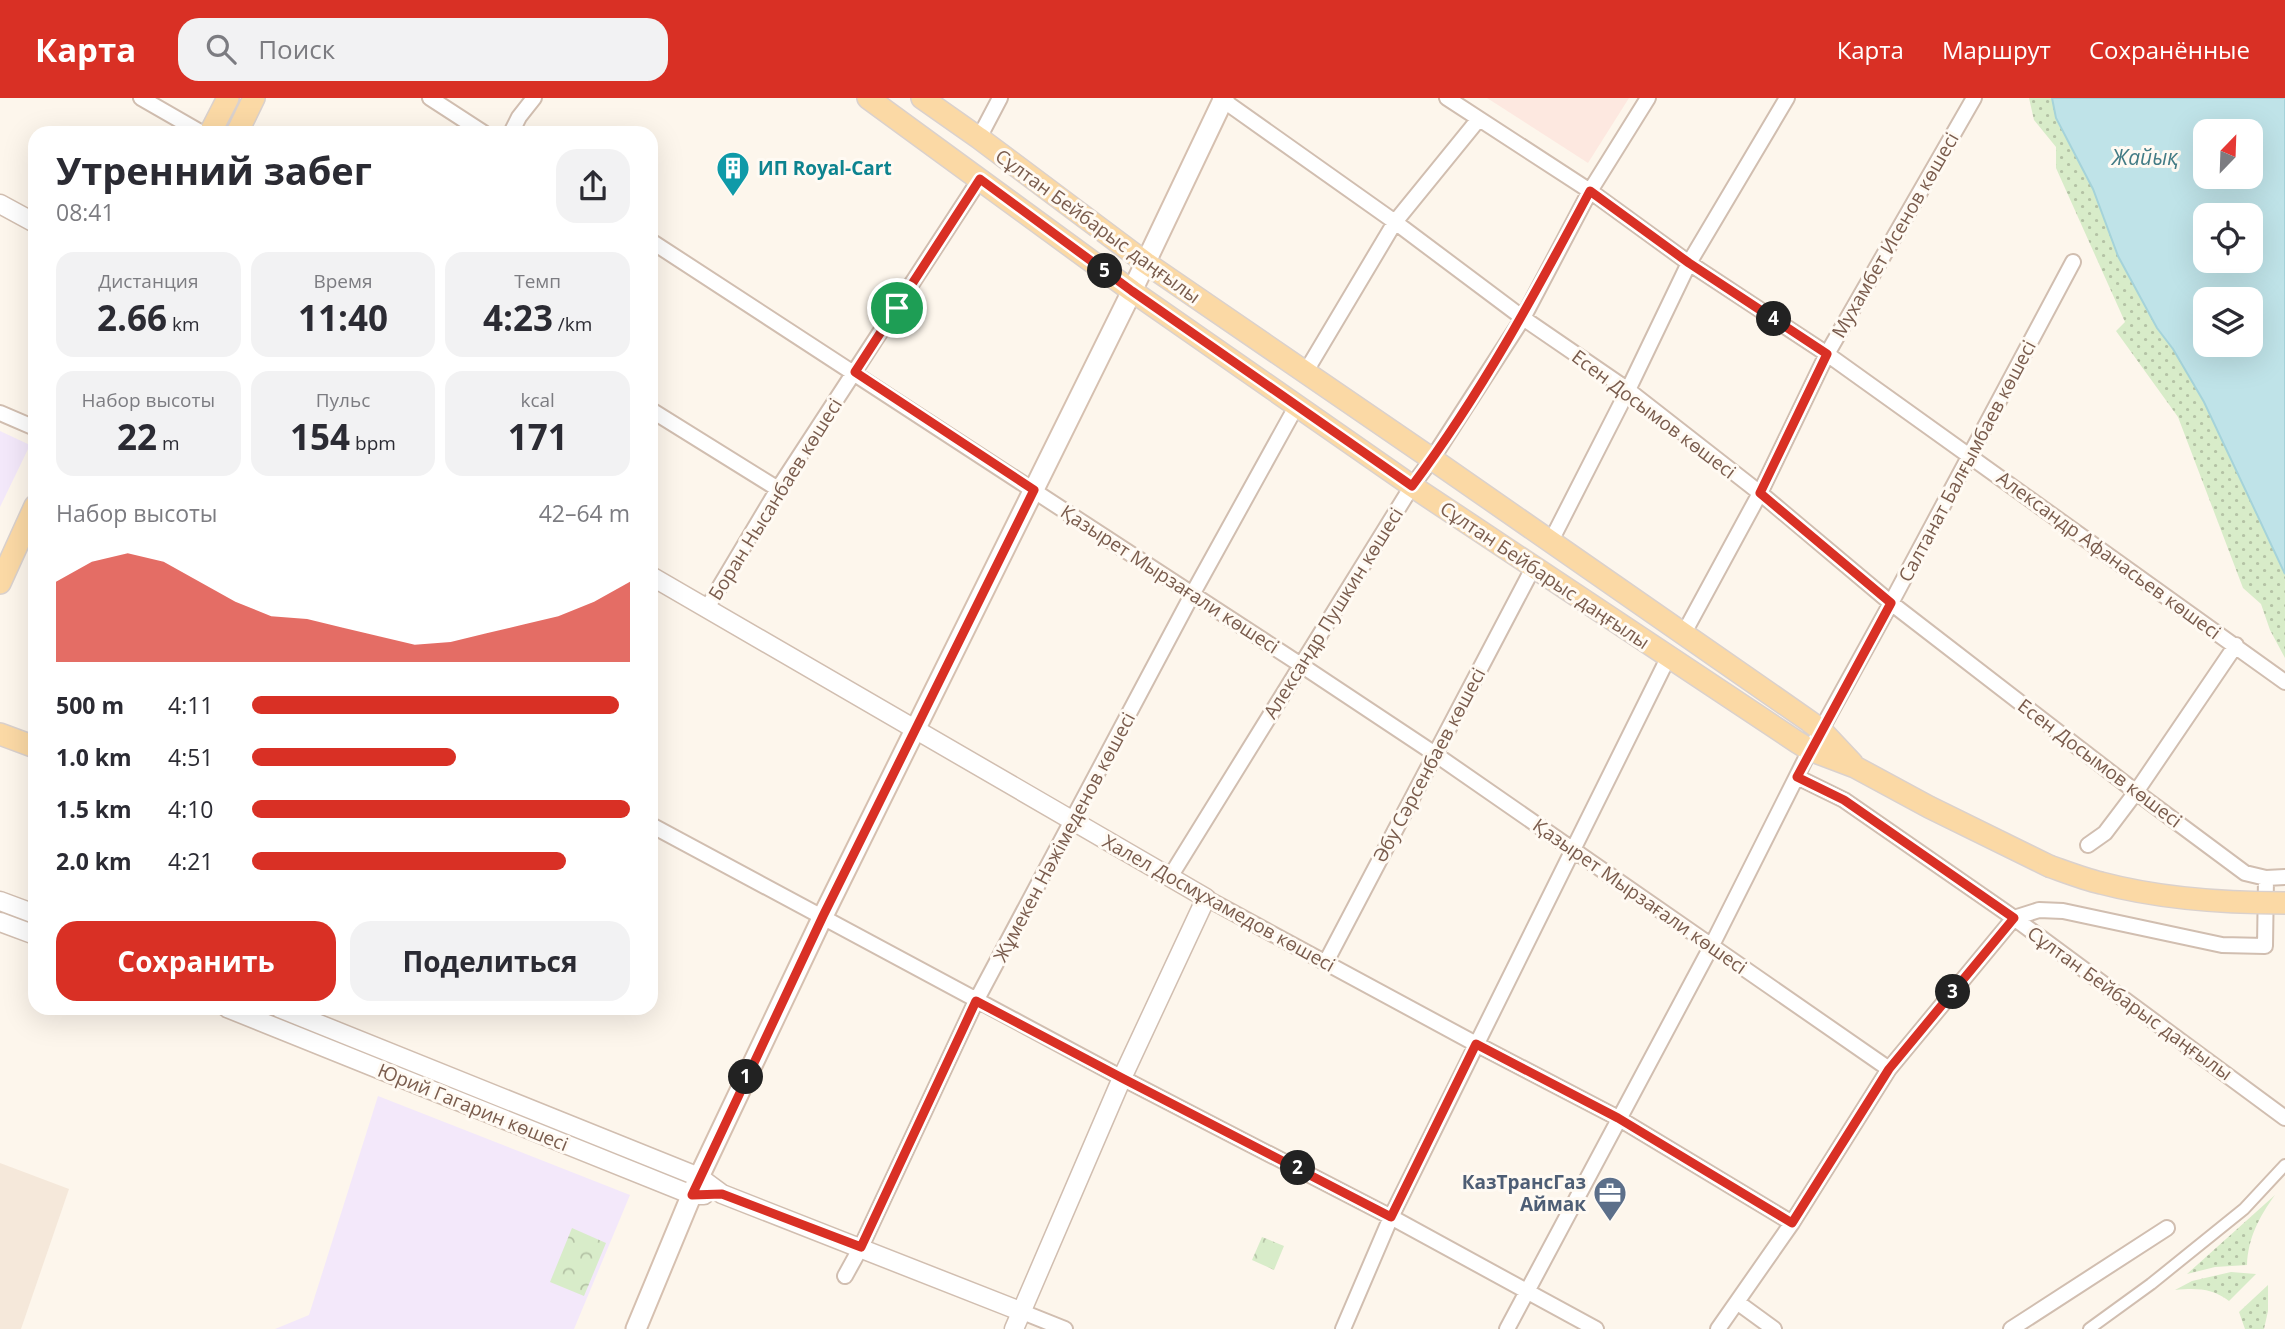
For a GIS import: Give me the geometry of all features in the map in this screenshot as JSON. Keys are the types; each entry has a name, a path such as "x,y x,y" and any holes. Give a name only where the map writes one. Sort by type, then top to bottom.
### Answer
{"main road":[{"path":"214,126 228,98"},
{"path":"240,126 254,98"},
{"name":"Сұлтан Бейбарыс даңғылы","path":"868,98 1132,291 1412,486 1810,750 1855,767 2049,866 2101,883 2165,896 2285,903"},
{"name":"Сұлтан Бейбарыс даңғылы","path":"922,98 1146,263 1821,730 1855,767"},
{"path":"636,1329 695,1186 823,916 1146,263 1223,99"},
{"path":"0,583 28,521"},
{"path":"0,734 28,744"}],"street":[{"path":"141,98 190,126"},
{"path":"430,98 473,126"},
{"path":"514,126 534,98"},
{"path":"979,138 1000,98"},
{"name":"Александр Афанасьев көшесі","path":"1447,98 1590,191 1689,263 1827,354 2285,682"},
{"name":"Александр Пушкин көшесі","path":"1170,877 1412,486 1523,318 1590,191 1648,98"},
{"path":"1551,541 1689,263 1787,98"},
{"name":"Мухамбет Исенов көшесі","path":"1684,633 1760,493 1827,354 1973,98"},
{"name":"Есен Досымов көшесі","path":"1223,99 1523,318 1628,390 1760,493 1891,603 2245,873 2266,878 2285,877"},
{"path":"1305,373 1395,222 1478,120"},
{"name":"Боран Нысанбаев көшесі","path":"707,608 778,489 980,179"},
{"path":"0,204 28,219"},
{"name":"Қазырет Мырзағали көшесі","path":"658,245 1194,593 1435,754 1889,1069"},
{"name":"Салтанат Балғымбаев көшесі","path":"1507,1329 1712,946 1810,750 2073,262"},
{"name":"Жұмекен Нәжімеденов көшесі","path":"845,1276 976,1001 1297,405"},
{"path":"0,413 28,425"},
{"path":"658,414 778,489"},
{"name":"Әбу Сәрсенбаев көшесі","path":"1326,962 1533,568"},
{"name":"Халел Досмұхамедов көшесі","path":"658,580 1206,898 1618,1118 1792,1223"},
{"path":"2088,845 2105,833 2137,792 2235,645"},
{"path":"1343,1329 1391,1217 1668,658"},
{"name":"Сұлтан Бейбарыс даңғылы","path":"1797,777 1844,800 2014,918 2285,1118"},
{"path":"658,829 976,1001 1528,1290 1596,1329"},
{"path":"1718,1329 1792,1223 1889,1069 2014,918 2039,910 2063,911 2222,945 2265,946 2266,878"},
{"path":"1014,1329 1122,1078 1206,898"},
{"path":"0,901 28,911"},
{"path":"0,922 28,932"},
{"name":"Юрий Гагарин көшесі","path":"245,1015 861,1247 1065,1329"},
{"name":"Юрий Гагарин көшесі","path":"295,1015 695,1186"},
{"path":"2089,1329 2151,1284 2244,1209 2285,1165"},
{"path":"2011,1329 2167,1228"},
{"path":"1737,1302 1774,1329"}],"shaded area":[{"path":"1487,98 1629,98 1588,163"},
{"path":"0,431 28,444 28,449 0,507"},
{"path":"378,1096 630,1195 574,1329 275,1329 309,1315"},
{"path":"0,1163 69,1189 21,1329 0,1329"}],"green space":[{"path":"2029,98 2052,98 2056,118 2093,189 2118,256 2157,328 2173,349 2204,402 2285,574 2285,658 2270,630 2261,604 2243,588 2178,417 2116,331 2125,322 2056,168 2056,147 2034,120"},
{"path":"2275,1195 2255,1228 2247,1265 2215,1267 2187,1274"},
{"path":"572,1228 606,1243 584,1296 550,1282"},
{"path":"1262,1237 1284,1246 1274,1270 1252,1260"},
{"path":"2231,1272 2256,1274 2229,1301 2204,1290 2175,1290 2192,1281"},
{"path":"2268,1285 2268,1311 2264,1329 2245,1329 2239,1312"}],"water":[{"name":"Жайық","path":"2052,98 2285,98 2285,574 2204,402 2173,349 2157,328 2118,256 2093,189 2056,118"}],"place":[{"name":"ИП Royal-Cart","path":"733,198"},
{"name":"КазТрансГаз Аймак","path":"1610,1223"}],"route":[{"path":"980,179 1132,291 1412,486 1523,318 1590,191 1689,263 1827,354 1760,493 1891,603 1797,777 1844,800 2014,918 1889,1069 1792,1223 1618,1118 1476,1044 1391,1217 976,1001 861,1247 722,1194 692,1195 823,916 1034,490 855,372 897,308 980,179"}]}
